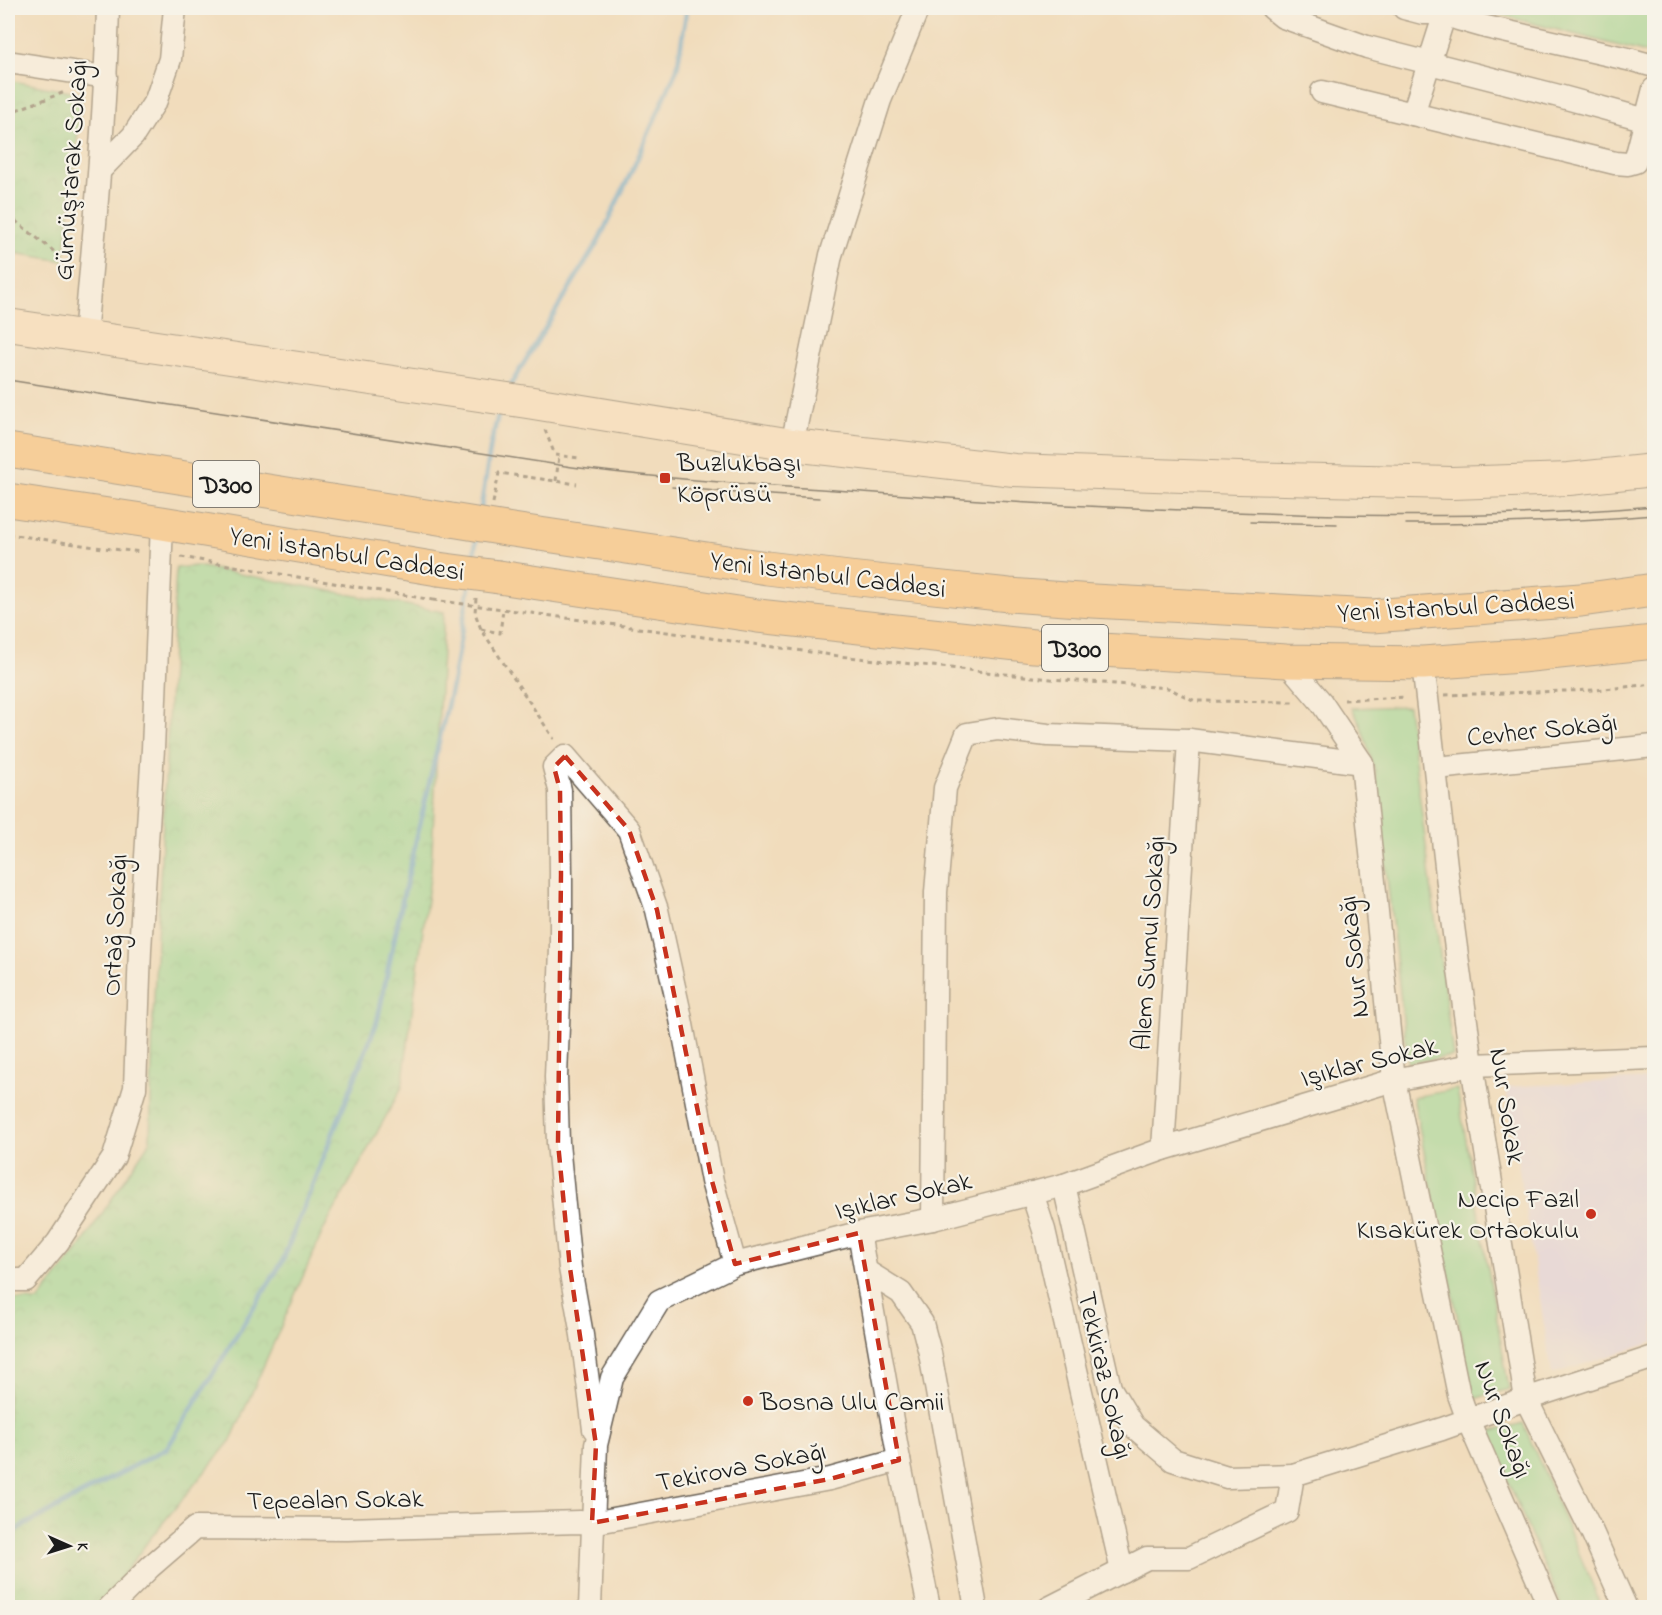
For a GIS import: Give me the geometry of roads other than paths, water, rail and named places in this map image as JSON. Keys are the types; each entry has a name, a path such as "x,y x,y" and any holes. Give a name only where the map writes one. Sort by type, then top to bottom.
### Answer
{"highway":[{"name":"Yeni İstanbul Caddesi","path":"8,450 445,519 499,520 767,568 1009,595 1093,602 1372,616 1581,600 1654,590"},
{"name":"Yeni İstanbul Caddesi","path":"8,500 161,538 436,584 1022,645 1286,661 1423,663 1521,656 1654,642"}],"street":[{"name":"Gümüştarak Sokağı","path":"85,336 100,170 108,8"},
{"path":"100,170 133,136 156,100 170,59 175,8"},
{"path":"792,445 831,255 880,100 918,8"},
{"path":"1272,8 1283,16 1367,47 1555,94 1650,121"},
{"path":"1404,8 1423,13 1444,10 1458,19 1485,27 1654,66"},
{"path":"1413,114 1444,10"},
{"path":"8,62 106,77"},
{"path":"1322,92 1615,163 1628,164 1635,162 1650,121 1654,89"},
{"path":"8,326 491,396 792,445 1014,470 1452,483 1569,479 1654,470"},
{"name":"Ortağ Sokağı","path":"8,1280 26,1280 58,1242 114,1156 135,1088 140,949 153,749 161,538"},
{"name":"Nur Sokağı","path":"1286,661 1321,702 1362,763 1394,1080 1459,1395 1550,1608"},
{"name":"Nur Sokak","path":"1423,663 1452,919 1472,1065 1526,1399 1592,1532 1626,1608"},
{"path":"933,1219 936,892 945,788 966,734 998,729 1048,735 1189,740 1362,763"},
{"name":"Alem Sumul Sokağı","path":"1163,1149 1189,740"},
{"name":"Cevher Sokağı","path":"1436,768 1654,746"},
{"path":"596,1445 582,1335 570,1268 558,1143 556,1077 561,949 561,874 560,789 554,767 565,756 629,830 657,910 680,1014 712,1181 735,1264"},
{"name":"Işıklar Sokak","path":"591,1608 596,1445 612,1378 659,1301 735,1264 859,1233 933,1219 1064,1185 1163,1149 1394,1080 1472,1065 1654,1058"},
{"path":"1064,1185 1110,1388 1133,1426 1173,1460 1216,1473 1227,1476 1293,1475 1442,1429 1654,1357"},
{"name":"Tekkiraz Sokağı","path":"1032,1193 1044,1230 1122,1571"},
{"path":"859,1233 899,1460 929,1608"},
{"path":"866,1271 901,1293 922,1323 930,1353 976,1608"},
{"name":"Tekirova Sokağı","path":"592,1523 830,1479 899,1460"},
{"path":"1048,1608 1147,1558 1190,1558 1287,1511 1293,1475"},
{"name":"Tepealan Sokak","path":"109,1608 150,1567 195,1528 347,1529 592,1523"}],"waterway":[{"path":"508,389 599,240 635,164 677,69 687,8"},
{"path":"480,514 491,443 500,408"},
{"path":"473,561 477,535"},
{"path":"8,1534 167,1448 282,1262 377,1022 452,685 470,582"}],"tram line":[{"path":"8,380 572,467 728,483 944,498 1287,514 1434,516 1654,506"},
{"path":"672,487 819,498"},
{"path":"1406,524 1530,522 1654,515"},
{"path":"1250,522 1337,524"}],"place":[{"name":"Buzlukbaşı Köprüsü","path":"665,478"},
{"name":"Necip Fazıl Kısakürek Ortaokulu","path":"1591,1214"},
{"name":"Bosna Ulu Camii","path":"748,1401"}]}
